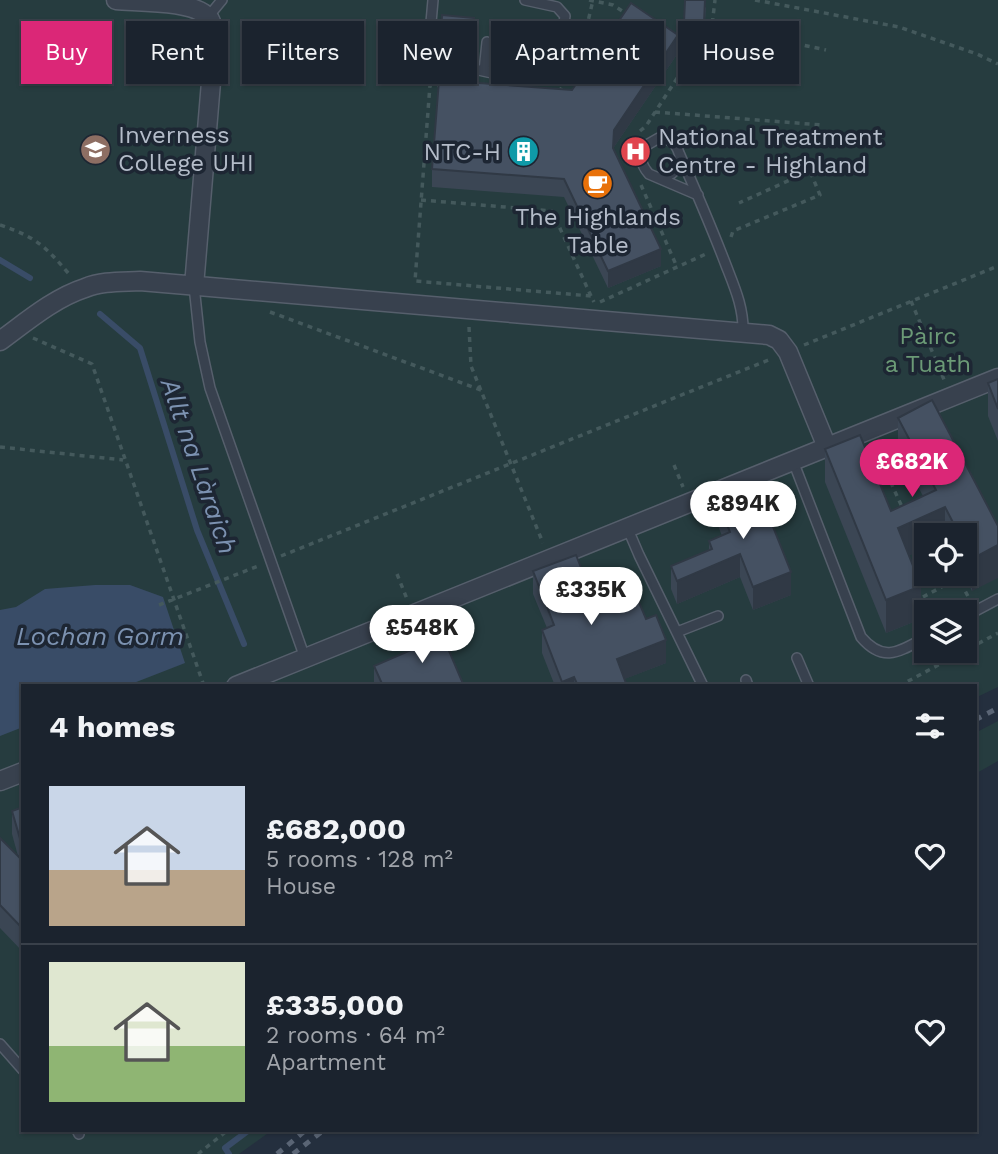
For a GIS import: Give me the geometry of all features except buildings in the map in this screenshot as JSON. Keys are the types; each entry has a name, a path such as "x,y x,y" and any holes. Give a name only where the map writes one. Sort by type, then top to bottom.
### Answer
{"street":[{"path":"116,0 181,5 200,11 208,18 215,34 194,286"},
{"path":"0,341 51,304 84,288 106,283 140,281 768,335 779,340 788,352 827,447"},
{"path":"241,684 998,378"},
{"path":"0,781 21,773"}],"lane":[{"path":"208,18 222,0"},
{"path":"433,0 429,45 433,53 471,69 529,74 539,68 564,28 565,16 557,7 525,0"},
{"path":"484,71 486,42"},
{"path":"698,195 649,174 640,158 645,146 653,140 666,139 676,146 680,153 698,195 741,306 743,333"},
{"path":"657,177 665,177 675,171 680,153"},
{"path":"194,286 200,342 210,388 305,658"},
{"path":"793,461 862,637 870,647 889,653 899,652 914,644"},
{"path":"627,527 701,684"},
{"path":"977,610 998,599"},
{"path":"677,632 718,616"},
{"path":"797,658 808,684"},
{"path":"0,1044 21,1068"}],"path":[{"path":"589,0 613,5 634,19"},
{"path":"713,21 715,0"},
{"path":"755,0 899,27 998,64"},
{"path":"666,40 678,41"},
{"path":"799,44 826,50"},
{"path":"430,85 415,281 592,296"},
{"path":"655,112 822,125"},
{"path":"421,201 552,211 595,304 732,243 733,231 820,195 810,171 738,203"},
{"path":"0,225 38,241 84,288"},
{"path":"159,605 256,568 271,559 998,265"},
{"path":"911,301 951,397"},
{"path":"264,310 481,390"},
{"path":"470,310 468,338 471,366 549,558"},
{"path":"15,330 92,364 123,460 203,684"},
{"path":"866,431 904,511"},
{"path":"0,447 123,460"},
{"path":"674,465 690,502"},
{"path":"397,574 413,614"},
{"path":"923,597 941,586"},
{"path":"904,684 998,633"},
{"path":"198,1154 226,1132"}],"green space":[{"name":"Pàirc a Tuath","path":"0,0 998,0 998,687 977,697 977,684 21,684 21,1132 270,1132 239,1154 0,1154"},
{"path":"998,721 998,761 977,773 977,732"}],"water":[{"name":"Lochan Gorm","path":"130,585 163,597 185,663 131,684 21,684 21,728 0,736 0,610 16,607 45,589"}],"waterway":[{"name":"Allt na Làraich","path":"0,260 30,278"},
{"name":"Allt na Làraich","path":"100,314 140,348 197,530 244,644"},
{"name":"Allt na Làraich","path":"229,1154 225,1148 246,1132"}],"railway":[{"path":"977,719 998,708"},
{"path":"277,1154 304,1132"},
{"path":"293,1154 321,1132"}],"place":[{"name":"Inverness College UHI","path":"95,149"},
{"name":"National Treatment Centre - Highland","path":"635,151"},
{"name":"NTC-H","path":"524,152"},
{"name":"The Highlands Table","path":"598,183"}]}
